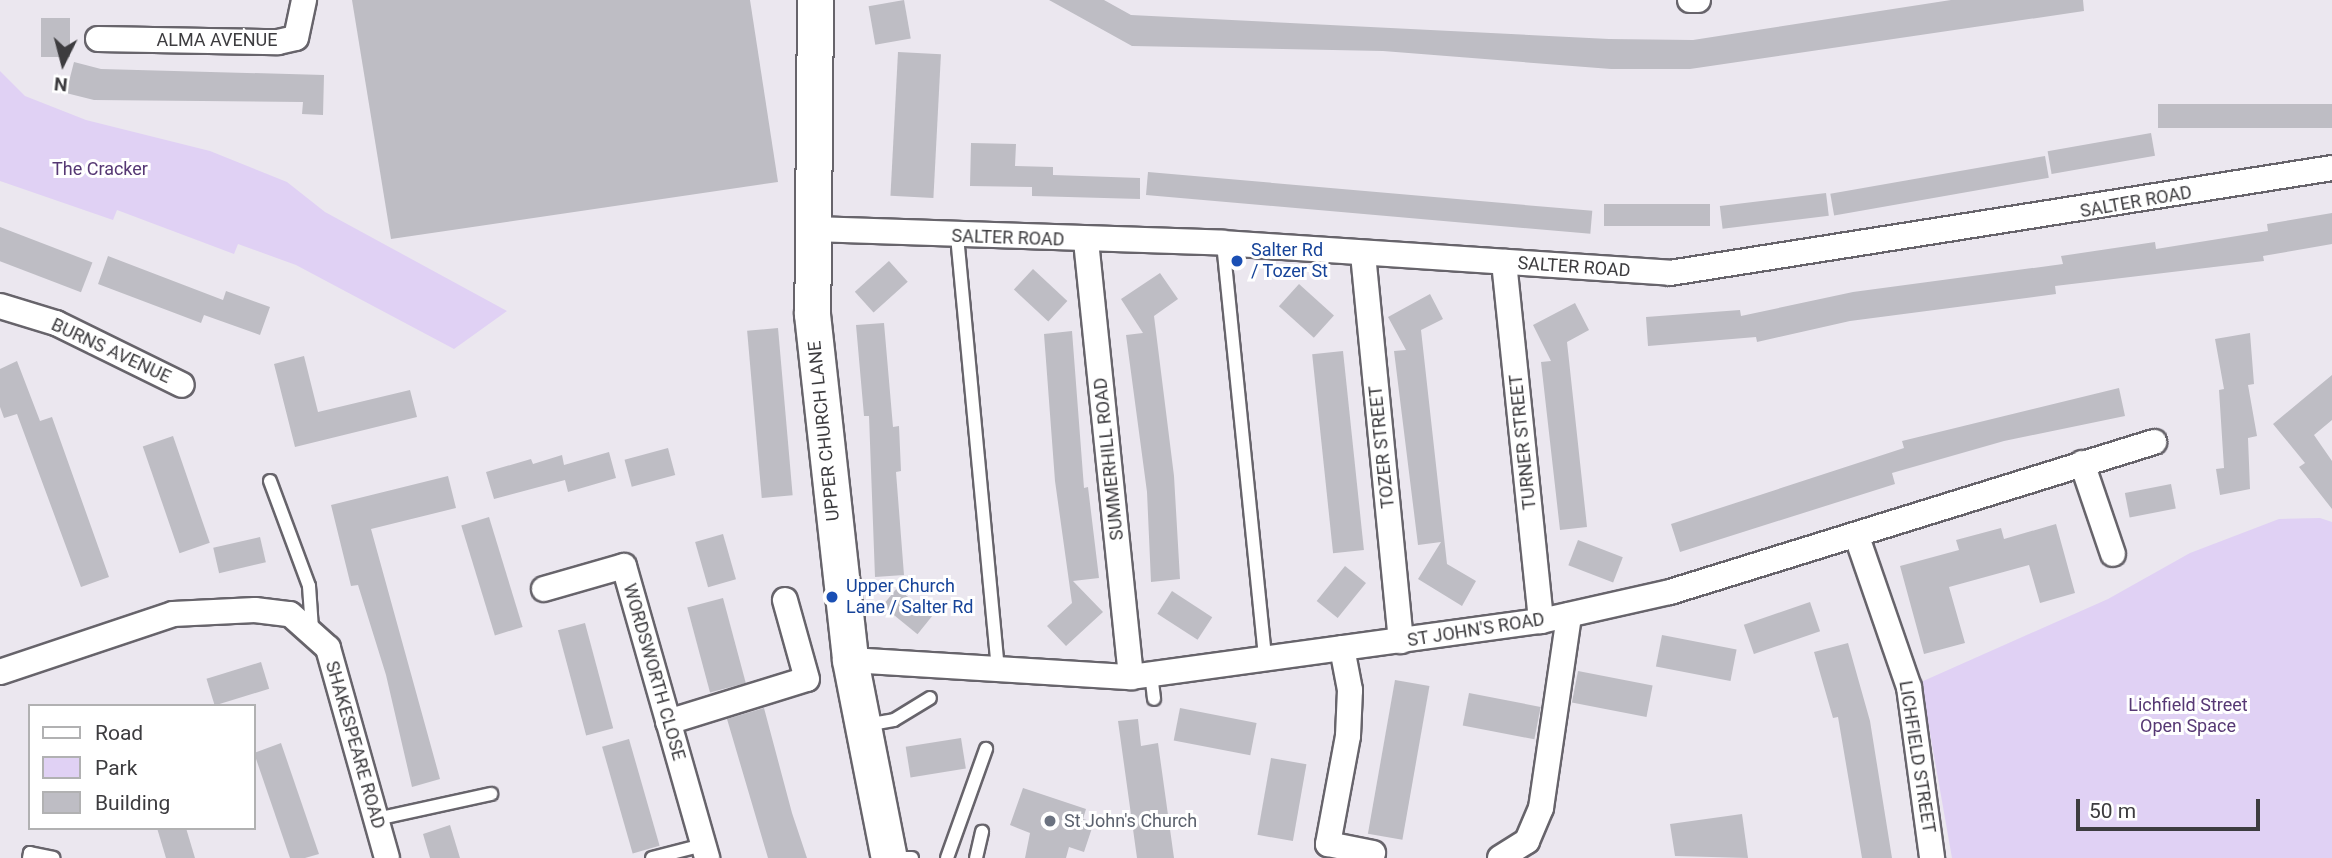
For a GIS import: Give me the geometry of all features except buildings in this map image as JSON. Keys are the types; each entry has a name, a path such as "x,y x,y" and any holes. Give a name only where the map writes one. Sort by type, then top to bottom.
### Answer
{"main road":[{"name":"UPPER CHURCH LANE","path":"815,0 810,229 813,327 850,660 889,858"}],"street":[{"name":"ALMA AVENUE","path":"98,39 296,38 304,0"},
{"path":"1690,0 1698,0"},
{"name":"SALTER ROAD","path":"810,229 1086,241 1223,243 1670,273 2332,169"},
{"name":"SUMMERHILL ROAD","path":"1086,241 1141,676"},
{"name":"TOZER STREET","path":"1363,254 1401,641"},
{"name":"TURNER STREET","path":"1504,262 1541,621"},
{"name":"BURNS AVENUE","path":"0,306 56,323 181,385"},
{"name":"ST JOHN'S ROAD","path":"850,660 998,671 1141,676 1541,621 1670,592 1857,537 2154,442"},
{"path":"2082,463 2113,554"},
{"name":"LICHFIELD STREET","path":"1857,537 1909,687 1933,858"},
{"name":"WORDSWORTH CLOSE","path":"544,589 624,566 705,852"},
{"path":"668,722 807,679 785,600"},
{"name":"SHAKESPEARE ROAD","path":"0,673 173,614 255,610 290,614 312,629 328,648 387,858"},
{"path":"1500,858 1527,842 1541,808 1569,615"},
{"path":"1342,648 1350,690 1348,736 1328,844 1373,853"}],"lane":[{"path":"957,236 998,671"},
{"path":"1223,243 1265,660"},
{"path":"270,481 309,586 312,629"},
{"path":"1141,676 1154,699"},
{"path":"863,726 894,720 930,698"},
{"path":"947,858 986,749"},
{"path":"376,819 491,794"},
{"path":"976,858 982,832"},
{"path":"652,858 705,852"},
{"path":"29,858 30,853 53,858"},
{"path":"899,858 912,858"}],"green space":[{"name":"The Cracker","path":"0,71 25,96 86,120 210,151 287,182 325,212 507,311 454,349 296,265 238,244 234,254 117,210 113,220 0,181"},
{"name":"Lichfield Street Open Space","path":"2320,518 2332,522 2332,858 1952,858 1921,682 2108,599 2190,553 2279,519"}],"place":[{"name":"Salter Rd / Tozer St","path":"1237,261"},
{"name":"Upper Church Lane / Salter Rd","path":"832,597"},
{"name":"St John's Church","path":"1050,821"}]}
